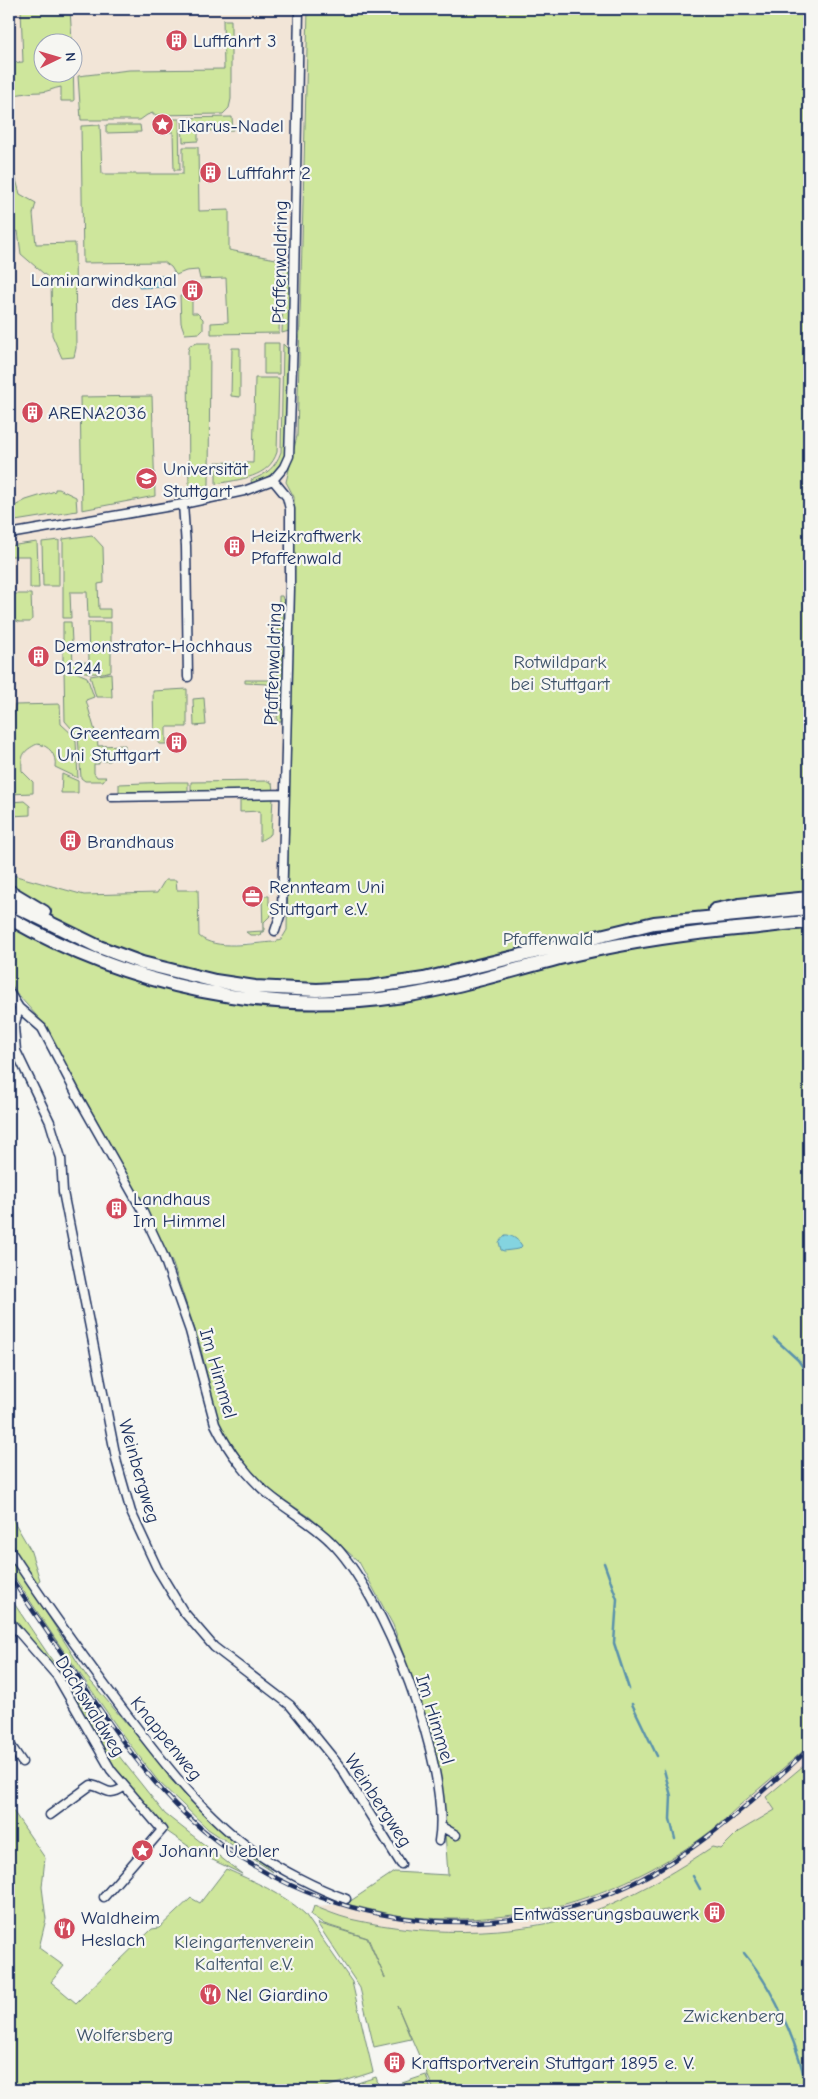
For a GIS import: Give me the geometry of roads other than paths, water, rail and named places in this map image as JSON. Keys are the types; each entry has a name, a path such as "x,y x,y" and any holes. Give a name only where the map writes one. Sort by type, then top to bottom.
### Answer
{"highway":[{"path":"9,891 57,920 58,926"},
{"path":"703,917 723,907 809,898"},
{"path":"9,903 99,947 124,957 181,974 255,987 317,990 370,987 424,979 628,928 703,917 809,908"},
{"path":"12,921 90,957 168,984 250,999 305,1002 402,996 483,979 575,954 630,943 680,934 809,922"},
{"path":"749,928 809,930"}],"street":[{"name":"Pfaffenwaldring","path":"275,931 282,910 290,509 288,497 273,480 284,467 289,456 290,438 299,9"},
{"path":"9,534 183,504 244,491 273,480"},
{"path":"183,504 186,546 188,677"},
{"path":"112,797 284,794"},
{"name":"Im Himmel","path":"9,992 20,1008 42,1028 142,1210 163,1255 188,1323 215,1424 220,1433 254,1480 273,1498 302,1518 331,1542 356,1570 382,1618 396,1648 427,1740 438,1786 442,1827 439,1841"},
{"name":"Weinbergweg","path":"20,1008 14,1027 16,1051 50,1122 61,1158 63,1192 117,1463 131,1512 157,1568 183,1611 214,1648 290,1705 341,1768 401,1864"},
{"name":"Knappenweg","path":"9,1548 67,1636 172,1771 211,1814 255,1852 325,1891 346,1899"},
{"name":"Dachswaldweg","path":"9,1621 57,1676 102,1754 124,1787 162,1830 104,1897"},
{"path":"9,1743 22,1762"},
{"path":"50,1815 91,1785 110,1793 124,1787"},
{"path":"442,1827 456,1835"}],"water":[{"path":"139,276 164,276 164,287 139,288"},
{"path":"505,1235 515,1238 522,1246 519,1249 501,1250 499,1242"}],"waterway":[{"path":"774,1338 798,1360 809,1376"},
{"path":"604,1563 617,1599 614,1643 629,1689"},
{"path":"632,1704 657,1756"},
{"path":"664,1770 671,1796 670,1819 675,1839"},
{"path":"693,1876 700,1889"},
{"path":"744,1953 775,2000 798,2055 807,2090"},
{"path":"9,2054 12,2031"}],"railway":[{"path":"9,1575 123,1742 171,1801 235,1854 290,1885 349,1907 411,1919 474,1922 537,1915 598,1898 656,1871 697,1844 736,1814 809,1749"}],"place":[{"name":"Luftfahrt 3","path":"177,40"},
{"name":"Ikarus-Nadel","path":"163,125"},
{"name":"Luftfahrt 2","path":"211,172"},
{"name":"Laminarwindkanal des IAG","path":"193,290"},
{"name":"ARENA2036","path":"32,412"},
{"name":"Universität Stuttgart","path":"147,479"},
{"name":"Heizkraftwerk Pfaffenwald","path":"235,546"},
{"name":"Demonstrator-Hochhaus D1244","path":"38,656"},
{"name":"Greenteam Uni Stuttgart","path":"176,743"},
{"name":"Brandhaus","path":"71,841"},
{"name":"Rennteam Uni Stuttgart e.V.","path":"253,897"},
{"name":"Landhaus Im Himmel","path":"117,1209"},
{"name":"Johann Uebler","path":"143,1850"},
{"name":"Entwässerungsbauwerk","path":"715,1913"},
{"name":"Waldheim Heslach","path":"65,1928"},
{"name":"Nel Giardino","path":"210,1994"},
{"name":"Kraftsportverein Stuttgart 1895 e. V.","path":"395,2062"}],"park label":[{"name":"Rotwildpark bei Stuttgart","path":"560,672"},
{"name":"Pfaffenwald","path":"548,938"},
{"name":"Kleingartenverein Kaltental e.V.","path":"244,1952"},
{"name":"Zwickenberg","path":"734,2015"},
{"name":"Wolfersberg","path":"125,2034"}]}
